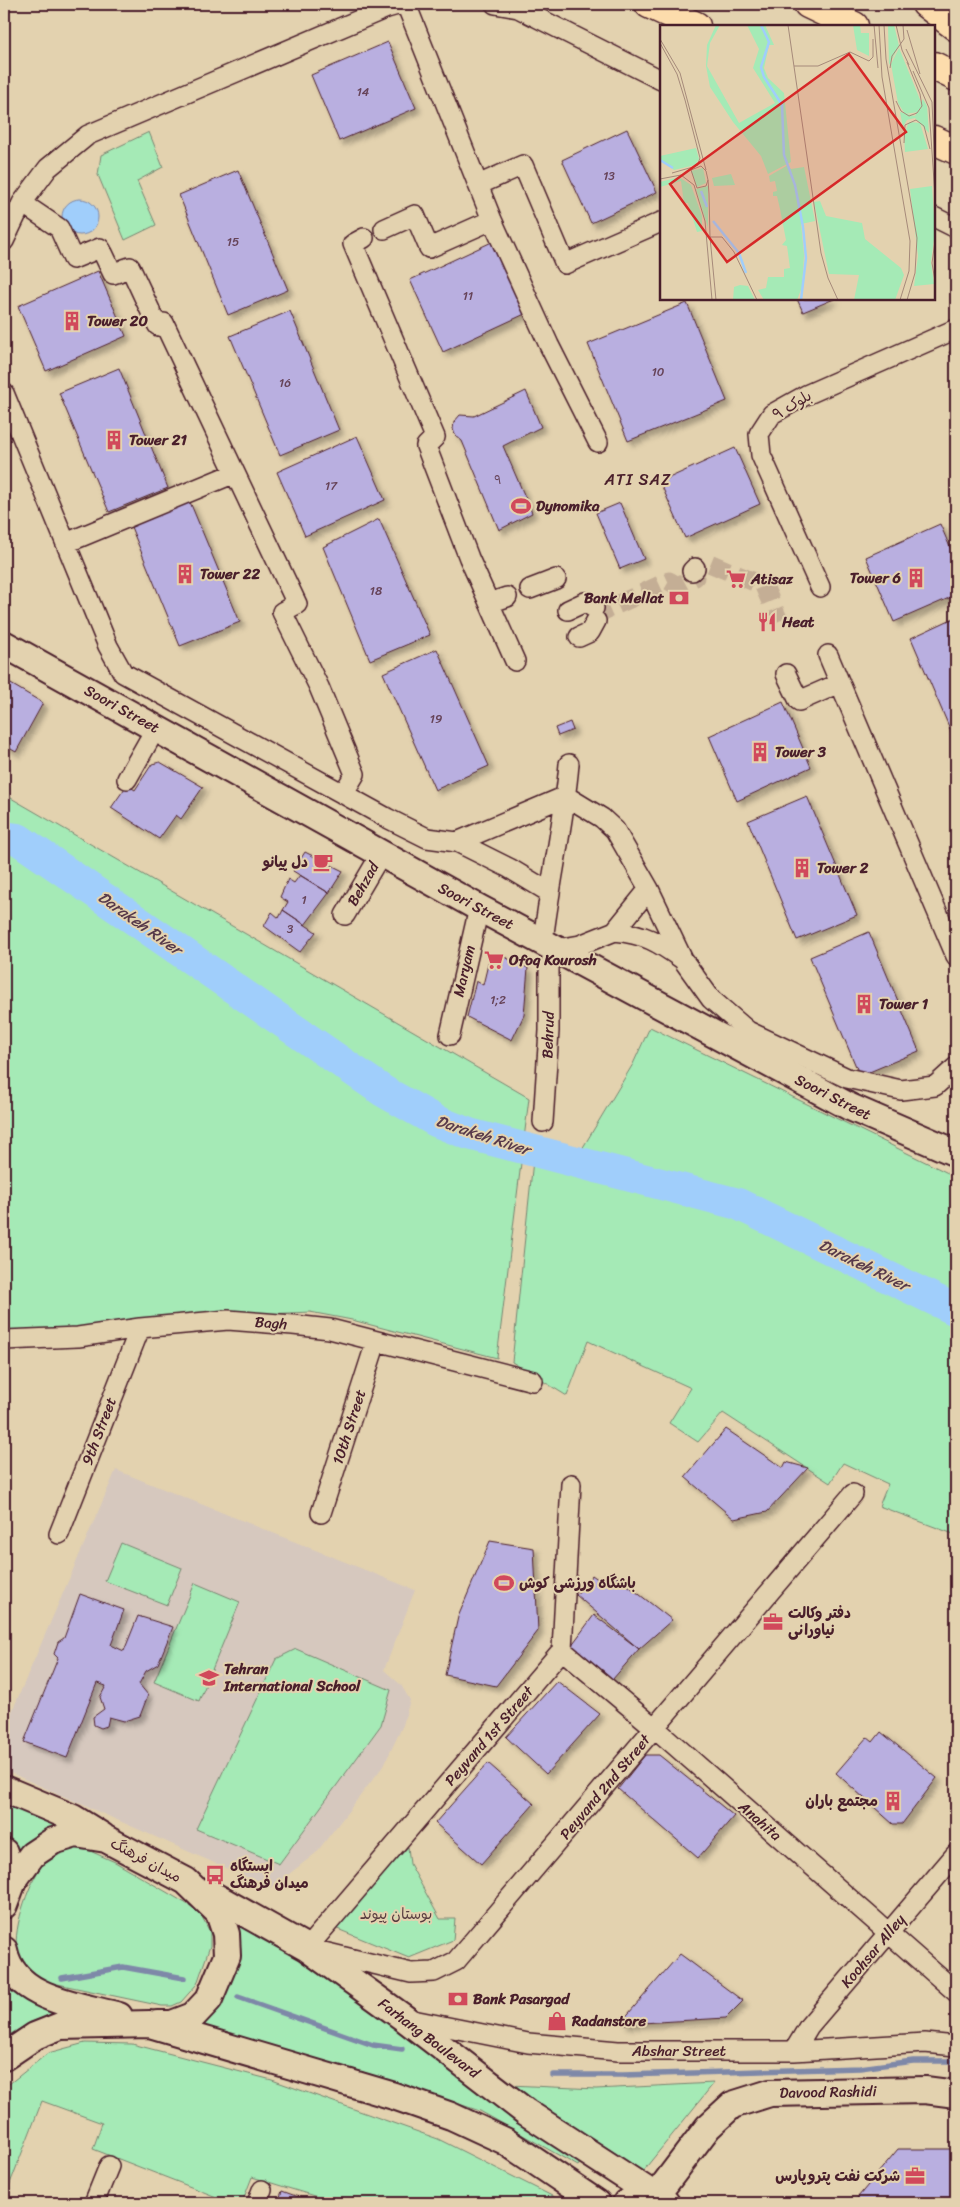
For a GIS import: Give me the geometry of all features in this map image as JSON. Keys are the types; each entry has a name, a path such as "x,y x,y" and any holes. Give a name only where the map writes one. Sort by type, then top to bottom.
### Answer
{"highway":[{"path":"649,4 694,25"},
{"path":"808,4 852,25"},
{"path":"926,4 956,27"},
{"path":"935,66 956,77"},
{"path":"935,140 956,150"}],"main road":[{"name":"Soori Street","path":"4,644 479,908 850,1107 956,1153"},
{"path":"4,1789 73,1818 106,1839"},
{"name":"میدان فرهنگ","path":"4,1906 12,1880 32,1855 52,1841 76,1834 106,1839 186,1881 219,1913 226,1934 227,1956 209,2000 193,2016 172,2024 150,2024 46,1996 22,1982 6,1959 4,1950"},
{"path":"4,1852 12,1880"},
{"name":"Farhang Boulevard","path":"186,1881 307,1948 404,2018 526,2112 661,2200"},
{"path":"4,2057 35,2036 60,2026 150,2024 394,2096 451,2116 505,2141 597,2203"},
{"name":"Davood Rashidi","path":"661,2200 708,2126 732,2105 770,2093 925,2090 956,2094"},
{"path":"626,2203 661,2200"}],"street":[{"path":"4,241 22,203 48,168 88,135 386,8 401,4"},
{"path":"406,4 492,220 547,340 598,442"},
{"path":"494,4 518,8 660,79"},
{"path":"478,185 523,165 566,264 660,222"},
{"path":"22,203 59,228 73,259 100,248 113,274 130,267 158,326 164,323 297,604 282,612 319,687 355,774 343,794"},
{"path":"384,229 415,215 429,248 492,220"},
{"path":"935,218 956,228"},
{"path":"364,238 353,244 435,437 426,446 469,558 515,661"},
{"name":"بلوک ۹","path":"820,587 761,455 759,434 772,414 806,395 956,329"},
{"path":"4,393 108,646 123,672 343,794 427,838 457,842 509,868 549,892"},
{"path":"66,543 235,473"},
{"path":"530,589 556,579"},
{"path":"489,603 507,597"},
{"path":"568,610 585,602 595,614 590,632 579,637"},
{"path":"828,655 956,956"},
{"path":"786,674 799,701 840,682"},
{"path":"127,779 156,728"},
{"name":"Behrud","path":"542,1122 549,1031 549,892 566,796 569,764"},
{"path":"457,842 566,796 602,818 615,830 649,889 683,960 711,1000 748,1031 847,1078 901,1090 935,1086 956,1067"},
{"name":"Behzad","path":"345,915 381,854"},
{"path":"616,931 649,889"},
{"name":"Maryam","path":"450,1035 479,908"},
{"path":"550,945 580,945 616,931 637,933 656,941 683,960"},
{"name":"Bagh","path":"4,1340 78,1337 140,1328 228,1320 330,1329 533,1381"},
{"name":"9th Street","path":"59,1534 140,1328"},
{"name":"10th Street","path":"321,1513 376,1342"},
{"path":"562,1650 571,1484"},
{"name":"Peyvand 2nd Street","path":"307,1948 410,1974 434,1972 456,1961 853,1494"},
{"name":"Anahita","path":"562,1650 655,1728 956,1992"},
{"name":"Peyvand 1st Street","path":"307,1948 562,1650"},
{"name":"Koohsar Alley","path":"794,2051 809,2026 956,1854"},
{"name":"Abshar Street","path":"404,2018 528,2044 618,2051 794,2051 925,2043 956,2046"},
{"path":"94,2203 109,2166"}],"shaded area":[{"name":"Tehran International School","path":"116,1470 415,1590 384,1670 401,1685 410,1700 403,1725 384,1765 316,1853 271,1888 4,1770 4,1730"}],"green space":[{"path":"149,132 163,167 137,181 156,225 125,240 98,175 101,155"},
{"path":"4,794 529,1098 497,1358 352,1320 310,1312 226,1316 4,1334"},
{"path":"650,1027 956,1177 956,1535 879,1506 888,1484 843,1463 830,1483 723,1413 698,1442 669,1423 691,1388 588,1341 567,1396 512,1362 535,1141 582,1149 633,1064"},
{"path":"121,1543 182,1568 167,1605 105,1581"},
{"path":"195,1583 240,1602 199,1701 154,1682"},
{"path":"296,1649 391,1690 381,1725 279,1864 196,1829 276,1659"},
{"path":"4,1802 56,1822 56,1826 44,1832 17,1853 12,1848 7,1836 4,1823"},
{"path":"81,1847 115,1862 199,1911 210,1932 210,1946 197,1984 181,2002 172,2006 162,2006 48,1982 37,1982 28,1971 18,1954 16,1941 24,1903 34,1878 46,1860 53,1854"},
{"name":"بوستان پیوند","path":"408,1847 410,1864 440,1919 455,1919 453,1940 409,1958 335,1928"},
{"path":"235,1915 320,1971 459,2078 581,2161 578,2166 480,2111 357,2070 193,2026"},
{"path":"4,1983 23,1999 62,2011 31,2022 4,2038"},
{"path":"85,2043 132,2044 272,2080 438,2139 563,2203 337,2203 252,2177 242,2203 232,2203 93,2149 102,2123 42,2101 4,2199 4,2088 48,2053"},
{"path":"714,2083 643,2171 510,2085 596,2089"}],"water":[{"path":"80,199 87,200 93,204 97,210 97,224 93,230 87,234 80,235 73,234 67,230 63,224 62,217 63,210 67,204 73,200"}],"building":[{"path":"388,42 416,108 339,141 311,75"},
{"path":"627,129 657,192 591,223 562,160"},
{"path":"238,170 288,290 228,315 179,195"},
{"path":"494,241 527,313 443,352 410,280"},
{"name":"Tower 20","path":"98,271 126,336 46,371 18,306"},
{"path":"797,300 832,300 803,312"},
{"path":"687,303 727,401 628,441 588,344"},
{"path":"290,311 339,430 280,455 230,336"},
{"path":"956,349 956,368 949,352"},
{"name":"Tower 21","path":"119,368 168,488 109,512 59,393"},
{"path":"526,391 541,427 503,446 532,513 499,530 462,441 455,435 453,429 454,422 460,415 474,416"},
{"path":"357,436 385,500 305,536 277,472"},
{"path":"735,448 760,504 685,538 660,482"},
{"name":"Tower 22","path":"190,502 240,622 180,646 131,527"},
{"path":"620,503 644,559 620,569 596,513"},
{"path":"379,519 430,635 370,660 323,547"},
{"name":"Tower 6","path":"940,524 956,561 956,595 894,622 866,557"},
{"path":"956,617 956,743 911,638"},
{"path":"437,649 489,766 435,790 383,673"},
{"path":"4,680 43,703 16,752 4,745"},
{"name":"Tower 3","path":"783,702 811,767 737,801 709,736"},
{"path":"570,722 573,730 558,736 555,728"},
{"path":"160,762 203,787 181,819 176,815 159,839 111,808 127,785 135,790 152,764"},
{"name":"Tower 2","path":"807,796 857,915 797,940 748,821"},
{"path":"305,852 343,871 329,893 293,871"},
{"path":"300,875 329,893 305,925 283,910 288,902 280,897 288,879 294,883"},
{"path":"283,910 316,932 300,952 264,926 272,912 279,918"},
{"name":"Tower 1","path":"869,932 919,1051 860,1076 810,957"},
{"path":"500,955 528,968 524,1015 512,1040 467,1017 476,981 483,985 489,960"},
{"path":"726,1429 783,1468 786,1462 808,1468 767,1512 734,1519 685,1477"},
{"name":"باشگاه ورزشی کوش","path":"490,1541 534,1548 538,1631 496,1686 445,1675 458,1617"},
{"path":"612,1573 672,1620 639,1649 576,1595 592,1575 602,1582"},
{"path":"80,1594 124,1610 111,1645 124,1651 138,1616 173,1627 158,1664 146,1671 139,1684 148,1695 140,1716 124,1721 109,1717 107,1726 101,1728 94,1725 93,1717 104,1709 100,1697 106,1686 97,1683 67,1758 24,1742 58,1658 54,1654 58,1642 64,1638"},
{"path":"594,1615 639,1649 612,1680 571,1646"},
{"path":"557,1681 600,1714 546,1774 506,1737"},
{"name":"مجتمع باران","path":"881,1732 937,1778 902,1824 893,1824 836,1773 867,1737 873,1742"},
{"path":"645,1755 659,1755 734,1816 698,1858 618,1789"},
{"path":"488,1763 534,1804 481,1864 435,1823"},
{"path":"680,1954 743,2001 726,2018 625,2024 622,2021"},
{"name":"شرکت نفت پتروپارس","path":"898,2149 956,2149 956,2203 853,2203"},
{"path":"282,2191 315,2203 278,2203"}],"waterway":[{"name":"Darakeh River","path":"4,837 18,839 383,1091 436,1121 469,1134 738,1204 956,1310"},
{"path":"62,1978 123,1967 184,1978"},
{"path":"238,1997 373,2045 402,2049"},
{"path":"553,2075 623,2075 860,2068 913,2061 956,2061"}],"tunnel":[{"path":"596,621 601,612 669,581 678,586 695,577 695,568 709,563 764,586 779,621"}],"place":[{"name":"Tower 20","path":"72,321"},
{"name":"Tower 21","path":"114,440"},
{"name":"Dynomika","path":"521,506"},
{"name":"Tower 22","path":"185,574"},
{"name":"Tower 6","path":"916,578"},
{"name":"Atisaz","path":"736,579"},
{"name":"Bank Mellat","path":"679,598"},
{"name":"Heat","path":"767,622"},
{"name":"Tower 3","path":"760,752"},
{"name":"دل پیانو","path":"323,862"},
{"name":"Tower 2","path":"802,868"},
{"name":"Ofoq Kourosh","path":"494,960"},
{"name":"Tower 1","path":"864,1004"},
{"name":"باشگاه ورزشی کوش","path":"504,1583"},
{"name":"دفتر وکالت نیاورانی","path":"773,1622"},
{"name":"Tehran International School","path":"209,1678"},
{"name":"مجتمع باران","path":"893,1801"},
{"name":"ایستگاه میدان فرهنگ","path":"215,1875"},
{"name":"Bank Pasargad","path":"458,1999"},
{"name":"Radanstore","path":"557,2021"},
{"name":"شرکت نفت پتروپارس","path":"915,2176"}],"district":[{"name":"ATI SAZ","path":"638,479"}]}
